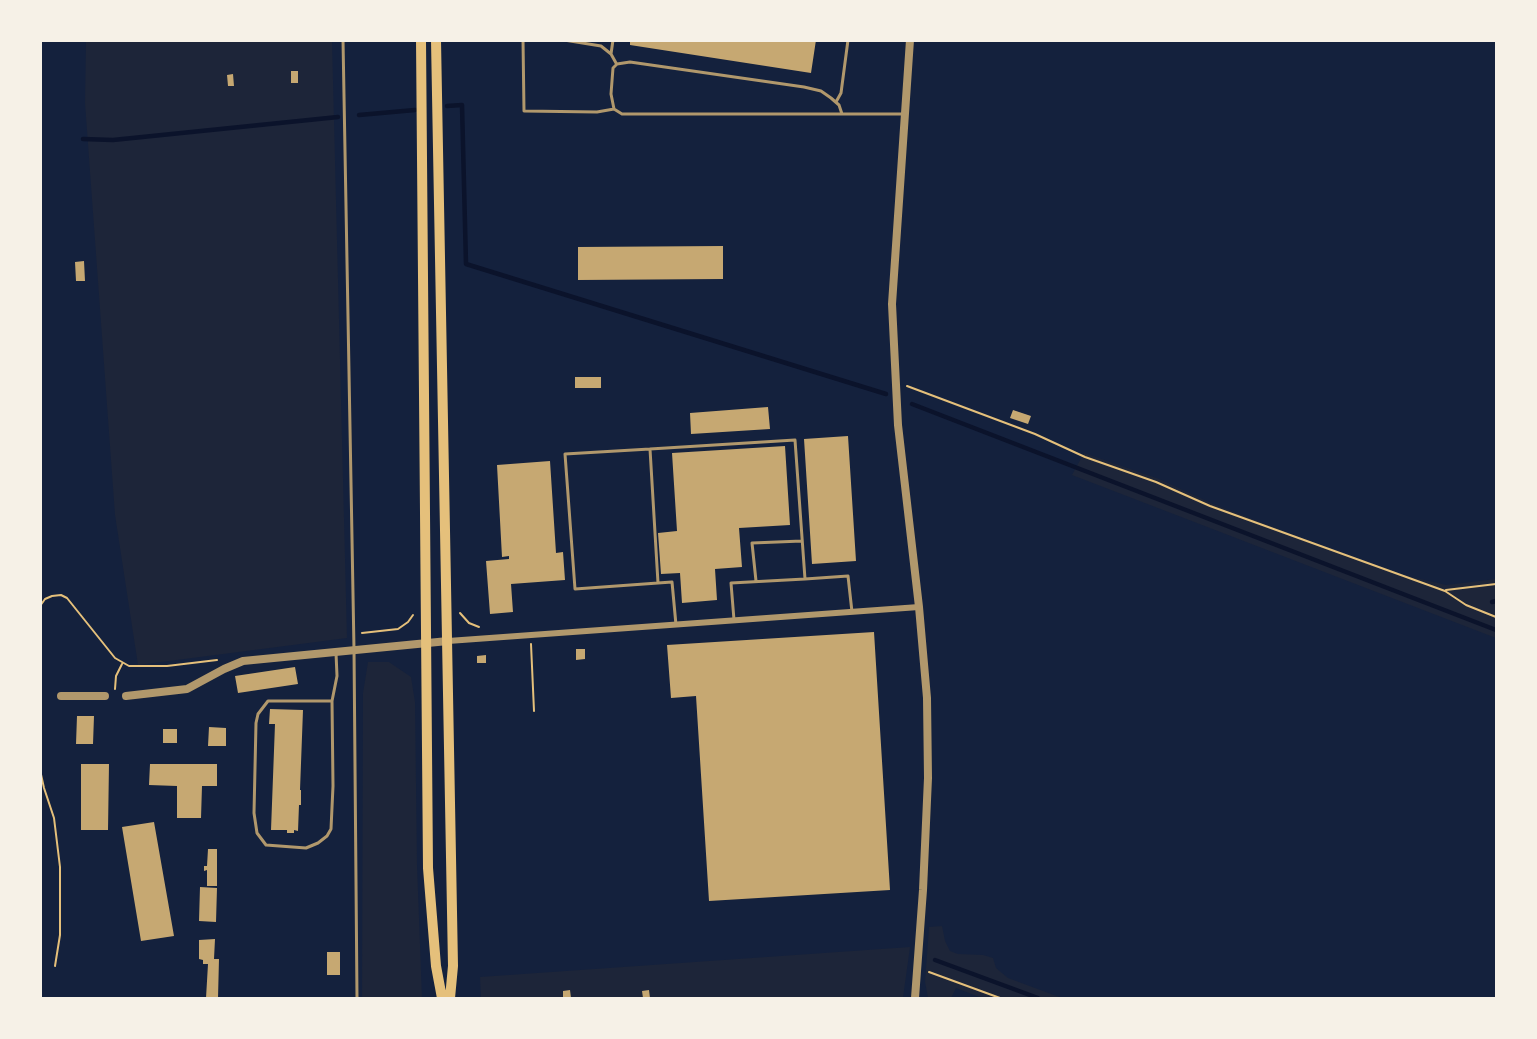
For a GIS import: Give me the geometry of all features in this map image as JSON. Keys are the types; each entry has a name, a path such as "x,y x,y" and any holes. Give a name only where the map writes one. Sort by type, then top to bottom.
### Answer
{"main road":[{"path":"421,40 428,868 436,966 442,999"},
{"path":"436,40 453,966 450,999"}],"street":[{"path":"910,40 892,304 898,425 927,698 928,778 919,968 915,999"},
{"path":"126,696 187,689 238,664 258,659 448,641 919,607"},
{"path":"61,696 105,696"}],"lane":[{"path":"343,40 354,649 357,999"},
{"path":"523,40 524,111 597,112 614,109 622,114 905,114"},
{"path":"564,40 601,46 611,54 616,64"},
{"path":"611,54 613,40"},
{"path":"836,102 841,93 848,40"},
{"path":"616,64 630,62 804,87 821,92 836,102 842,114"},
{"path":"614,109 611,94 613,68 616,64"},
{"path":"676,624 672,582 575,589 565,454 795,440 805,579"},
{"path":"650,449 658,583"},
{"path":"756,582 752,543 802,541"},
{"path":"734,620 731,583 848,576 852,612"},
{"path":"332,701 267,701 258,714 254,813 257,833 266,845 306,848 318,843 327,836 331,829 332,701 337,676 336,651"}],"path":[{"path":"896,381 1035,434 1085,457 1156,482 1210,506 1445,591 1466,605 1497,617"},
{"path":"1445,591 1497,584"},
{"path":"40,606 45,599 52,596 61,595 67,598 122,664 153,667 220,660 238,664"},
{"path":"530,635 534,711"},
{"path":"115,696 116,676 122,664"},
{"path":"40,770 54,818 60,867 60,946 55,966"},
{"path":"919,968 1000,999"}],"shaded area":[{"path":"86,41 332,41 347,638 138,665 115,515 85,103"},
{"path":"1084,453 1159,479 1213,504 1391,572 1446,585 1496,579 1496,638 1072,475"},
{"path":"368,662 389,662 411,677 415,702 417,865 422,998 362,998 363,693"},
{"path":"942,926 950,951 993,958 996,968 1008,978 1062,998 982,998 956,988 951,998 928,998 925,982 929,927"},
{"path":"910,947 903,998 481,998 480,977"}],"building":[{"path":"630,40 816,40 811,73 630,45"},
{"path":"291,71 298,71 298,83 291,83"},
{"path":"233,74 234,86 228,86 227,75"},
{"path":"723,246 723,279 578,280 578,247"},
{"path":"84,261 85,281 76,281 75,262"},
{"path":"575,377 601,377 601,388 575,388"},
{"path":"768,407 770,429 691,434 690,413"},
{"path":"1013,410 1031,416 1028,424 1010,418"},
{"path":"848,436 856,561 812,564 804,439"},
{"path":"785,446 790,525 739,528 742,567 715,569 717,600 682,603 680,573 661,574 658,533 677,531 672,453"},
{"path":"550,461 556,553 563,552 565,580 511,584 513,612 490,614 486,561 509,559 509,556 502,557 497,465"},
{"path":"874,632 890,890 709,901 696,696 671,698 667,645"},
{"path":"576,649 585,649 585,659 576,660"},
{"path":"486,655 486,663 477,663 477,656"},
{"path":"295,667 298,684 238,693 235,676"},
{"path":"270,709 303,710 301,805 299,805 298,831 294,830 294,833 287,833 287,830 271,830 275,724 269,724"},
{"path":"77,716 94,716 93,744 76,744"},
{"path":"209,727 226,728 226,746 208,746"},
{"path":"163,729 177,729 177,743 163,743"},
{"path":"81,764 109,764 108,830 81,830"},
{"path":"150,764 217,764 217,786 202,786 201,818 177,818 177,786 149,785"},
{"path":"154,822 174,936 141,941 122,827"},
{"path":"208,849 217,849 217,886 207,886 207,870 204,871 204,866 207,866"},
{"path":"200,887 217,888 216,922 199,921"},
{"path":"215,939 214,959 219,959 218,998 206,998 208,964 203,964 203,960 199,959 199,940"},
{"path":"327,952 340,952 340,975 327,975"},
{"path":"570,990 571,998 563,998 563,991"},
{"path":"649,990 650,998 643,998 642,991"}],"waterway":[{"path":"447,106 462,105 466,264 886,394"},
{"path":"359,115 415,110"},
{"path":"83,139 113,140 338,117"},
{"path":"912,404 1496,630"},
{"path":"1492,602 1496,601"},
{"path":"935,960 1038,998"}]}
